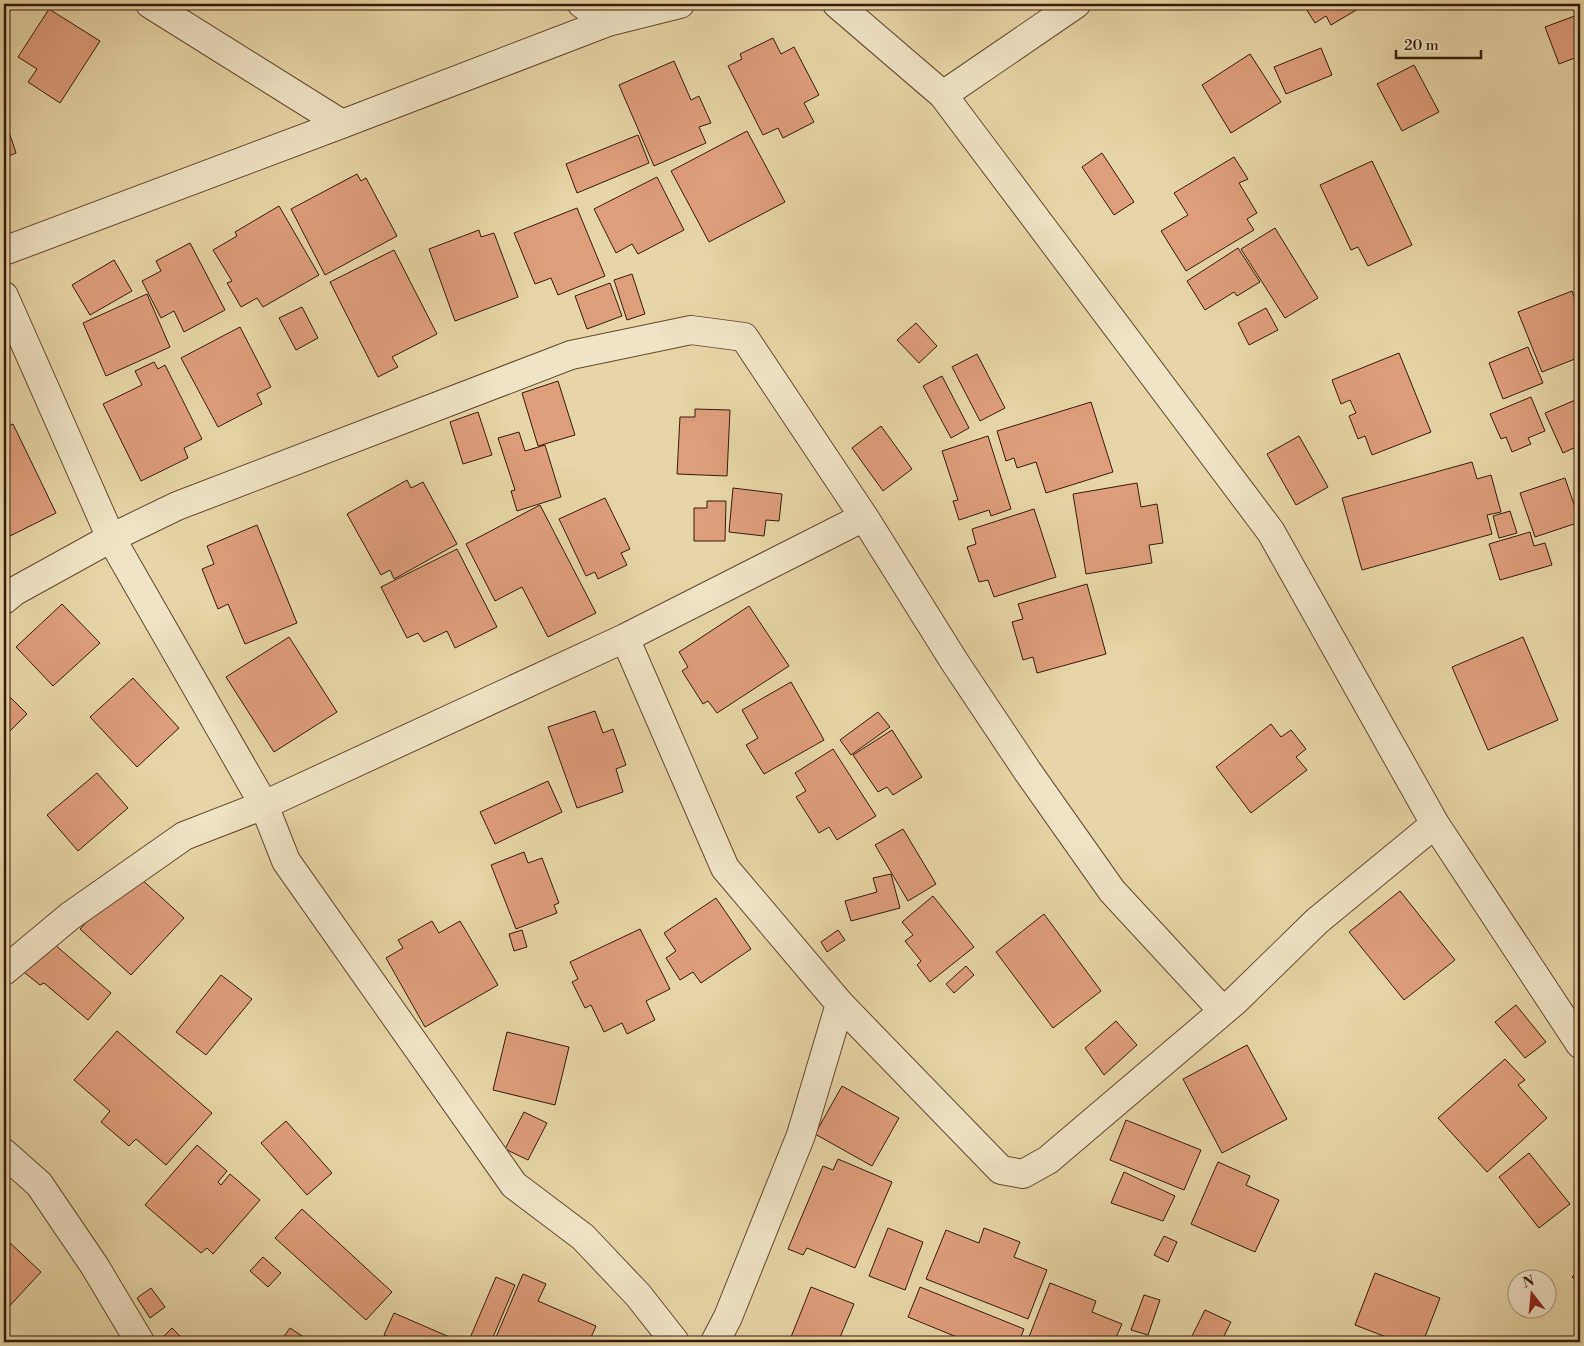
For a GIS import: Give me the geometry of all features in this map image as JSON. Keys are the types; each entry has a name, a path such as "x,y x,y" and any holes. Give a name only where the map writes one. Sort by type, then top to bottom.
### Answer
{"street":[{"path":"150,4 342,124"},
{"path":"582,4 608,22"},
{"path":"4,251 608,22 680,4"},
{"path":"837,4 943,95 1271,532 1434,824 1580,1044"},
{"path":"943,95 1076,4"},
{"path":"4,296 111,538 264,806 286,861 514,1185 582,1237 638,1295 675,1342"},
{"path":"4,600 15,591 111,538 177,506 571,355 691,330 744,337 864,517 954,662 1112,891 1223,1011"},
{"path":"4,971 70,916 184,836 264,806 625,638 864,517"},
{"path":"625,638 725,868 840,1004 1001,1170 1023,1174 1048,1160 1223,1011 1318,921 1434,824"},
{"path":"715,1342 728,1317 801,1135 840,1004"},
{"path":"4,1153 39,1184 94,1265 140,1342"}],"building":[{"path":"1303,4 1355,4 1358,9 1331,25 1326,16 1315,23"},
{"path":"49,9 100,41 60,103 28,82 37,69 18,57"},
{"path":"1580,14 1580,56 1559,64 1545,27"},
{"path":"773,38 781,54 794,47 819,95 804,103 814,122 783,138 778,128 763,135 728,66 742,59 740,54"},
{"path":"1321,48 1332,75 1286,94 1274,67"},
{"path":"1250,54 1281,102 1231,133 1202,85"},
{"path":"674,61 691,100 699,96 711,123 699,127 706,143 654,166 619,85"},
{"path":"1414,65 1439,112 1402,131 1377,84"},
{"path":"4,117 16,153 4,158"},
{"path":"747,131 785,202 709,242 671,171"},
{"path":"638,135 649,163 577,193 566,164"},
{"path":"1102,153 1134,202 1114,215 1082,167"},
{"path":"1234,157 1248,179 1239,183 1257,213 1247,219 1254,230 1186,271 1161,231 1188,215 1174,193"},
{"path":"1372,161 1412,245 1368,266 1358,247 1351,250 1320,185"},
{"path":"357,174 361,181 366,178 397,236 325,275 291,209"},
{"path":"657,177 684,230 638,254 632,244 616,253 594,209"},
{"path":"279,206 319,275 263,307 257,298 241,307 227,283 232,281 213,250 237,236 235,232"},
{"path":"577,208 605,276 558,295 551,278 535,284 514,233"},
{"path":"1275,228 1318,298 1285,318 1241,249"},
{"path":"479,230 481,237 494,233 518,297 455,321 429,249"},
{"path":"190,243 225,310 184,332 174,311 161,318 142,281 161,271 156,261"},
{"path":"1238,248 1260,282 1237,296 1234,292 1205,310 1187,281"},
{"path":"394,250 437,334 392,357 398,367 378,377 330,282"},
{"path":"114,260 132,291 90,315 72,285"},
{"path":"632,274 645,314 627,320 614,280"},
{"path":"610,283 622,316 587,329 575,296"},
{"path":"1572,291 1580,313 1580,357 1542,372 1518,312"},
{"path":"147,294 170,347 106,376 83,323"},
{"path":"302,307 318,338 296,350 279,318"},
{"path":"1266,308 1278,330 1249,345 1238,323"},
{"path":"916,323 937,346 919,363 897,340"},
{"path":"240,327 271,387 257,394 262,404 218,427 181,358"},
{"path":"1528,347 1543,383 1503,399 1489,363"},
{"path":"1399,353 1431,432 1372,455 1365,436 1358,439 1349,416 1356,413 1350,400 1341,404 1332,380"},
{"path":"977,354 1005,408 980,421 952,367"},
{"path":"154,362 158,369 165,365 202,439 184,448 188,458 141,481 103,404 142,385 135,371"},
{"path":"942,376 969,428 951,438 923,386"},
{"path":"558,381 575,435 538,446 522,393"},
{"path":"1531,397 1545,431 1528,438 1531,444 1512,452 1506,437 1501,439 1490,414"},
{"path":"1580,398 1580,445 1563,453 1545,413"},
{"path":"1091,402 1113,472 1046,493 1036,462 1017,468 1014,458 1006,461 997,431"},
{"path":"695,409 730,410 727,476 677,474 680,417 695,417"},
{"path":"478,412 492,455 463,464 450,422"},
{"path":"13,424 56,513 6,538 4,533 4,428"},
{"path":"881,426 912,469 883,491 852,448"},
{"path":"519,432 525,451 545,445 561,497 517,511 511,491 515,490 498,438"},
{"path":"988,436 1011,509 991,516 989,510 959,520 953,501 958,500 942,451"},
{"path":"1299,436 1328,487 1296,505 1267,454"},
{"path":"1472,462 1477,479 1491,475 1501,512 1487,515 1492,534 1362,570 1342,498"},
{"path":"1565,478 1580,522 1535,537 1520,493"},
{"path":"407,480 411,488 423,482 457,544 394,579 390,570 381,575 347,514"},
{"path":"1137,483 1141,507 1157,504 1163,543 1149,545 1152,563 1086,574 1073,494"},
{"path":"733,488 782,494 779,521 766,520 764,536 729,532"},
{"path":"605,498 630,549 621,553 627,565 598,579 595,572 586,576 559,519"},
{"path":"707,501 726,501 725,541 694,541 694,508 707,508"},
{"path":"540,505 596,613 548,637 522,587 495,601 466,544"},
{"path":"1034,509 1056,577 994,597 988,580 979,582 967,547 976,544 972,529"},
{"path":"1510,511 1517,533 1499,538 1493,516"},
{"path":"257,525 297,623 245,644 228,604 218,609 202,569 214,564 207,546"},
{"path":"1530,532 1534,546 1545,543 1552,565 1500,580 1489,544"},
{"path":"457,549 497,627 455,648 447,631 424,642 418,633 407,638 381,587"},
{"path":"1087,584 1106,654 1037,673 1033,657 1023,660 1012,622 1023,619 1018,604"},
{"path":"62,604 100,643 53,686 16,647"},
{"path":"749,606 789,666 717,713 708,701 703,704 682,671 688,667 679,652"},
{"path":"289,637 337,712 274,752 226,677"},
{"path":"1523,637 1558,720 1488,750 1452,667"},
{"path":"133,678 179,728 137,767 90,717"},
{"path":"791,682 824,740 764,774 746,745 758,738 742,710"},
{"path":"4,691 27,714 4,737"},
{"path":"595,711 603,733 613,729 626,765 616,769 623,792 577,808 548,727"},
{"path":"878,712 890,727 851,755 840,740"},
{"path":"1271,724 1281,737 1291,730 1306,749 1296,757 1307,770 1251,813 1216,767"},
{"path":"892,730 922,777 893,795 887,787 878,792 853,755"},
{"path":"833,749 876,816 837,840 829,827 819,833 796,797 806,791 795,773"},
{"path":"97,773 128,808 78,851 47,815"},
{"path":"548,781 562,812 495,844 480,812"},
{"path":"903,829 936,884 908,901 875,845"},
{"path":"524,852 528,863 542,858 559,903 554,905 557,913 516,929 491,865"},
{"path":"891,874 900,908 851,921 845,901 877,892 873,878"},
{"path":"139,877 184,918 131,975 80,929 111,895 117,900"},
{"path":"1400,891 1455,960 1404,1000 1349,932"},
{"path":"933,896 974,947 930,982 917,965 921,961 905,941 913,935 902,922"},
{"path":"716,898 751,949 701,983 693,972 680,980 666,958 676,951 664,933"},
{"path":"1044,914 1101,991 1053,1028 996,952"},
{"path":"432,921 439,933 460,921 498,985 425,1027 386,958 403,948 398,940"},
{"path":"640,929 670,989 646,1001 655,1020 627,1034 622,1023 604,1032 591,1005 585,1008 572,982 578,979 570,962"},
{"path":"522,930 527,947 514,951 509,934"},
{"path":"838,930 845,940 827,952 821,942"},
{"path":"47,938 111,993 88,1020 44,983 40,985 20,969"},
{"path":"966,966 974,975 954,993 946,984"},
{"path":"221,975 252,999 206,1055 176,1032"},
{"path":"1516,1005 1546,1042 1525,1058 1495,1022"},
{"path":"1116,1021 1137,1045 1104,1075 1085,1048"},
{"path":"117,1031 212,1113 166,1165 136,1139 129,1146 101,1122 110,1111 74,1080"},
{"path":"507,1032 569,1047 555,1105 493,1090"},
{"path":"1247,1045 1287,1119 1222,1153 1183,1079"},
{"path":"1505,1059 1525,1080 1518,1085 1547,1118 1487,1172 1438,1118"},
{"path":"842,1086 899,1118 872,1166 815,1134"},
{"path":"524,1112 547,1123 528,1160 505,1149"},
{"path":"1126,1120 1201,1150 1184,1190 1110,1160"},
{"path":"286,1121 332,1173 307,1195 261,1143"},
{"path":"197,1145 227,1171 218,1182 221,1185 230,1174 260,1200 213,1254 207,1248 201,1253 145,1205"},
{"path":"1529,1153 1570,1204 1539,1228 1499,1177"},
{"path":"838,1159 892,1182 855,1268 807,1248 803,1255 788,1249 823,1166 833,1170"},
{"path":"1218,1162 1250,1176 1246,1185 1279,1200 1255,1252 1191,1224"},
{"path":"1124,1172 1175,1196 1163,1221 1111,1203"},
{"path":"302,1209 392,1292 366,1320 275,1238"},
{"path":"888,1228 923,1242 905,1290 869,1276"},
{"path":"984,1228 1020,1242 1014,1257 1047,1270 1028,1319 926,1279 946,1230 979,1243"},
{"path":"1164,1236 1177,1242 1168,1262 1154,1255"},
{"path":"7,1240 41,1272 4,1312 4,1244"},
{"path":"263,1257 281,1273 268,1287 250,1271"},
{"path":"1580,1269 1580,1285 1572,1277"},
{"path":"1375,1273 1440,1298 1423,1342 1399,1342 1355,1325"},
{"path":"523,1274 546,1284 538,1301 596,1326 589,1342 494,1342"},
{"path":"496,1277 515,1285 491,1342 481,1342 470,1338"},
{"path":"1050,1283 1096,1301 1092,1312 1122,1324 1114,1342 1027,1342"},
{"path":"811,1287 854,1304 838,1342 789,1342"},
{"path":"920,1287 1024,1329 1019,1342 969,1342 908,1317"},
{"path":"151,1288 165,1307 150,1318 137,1298"},
{"path":"1144,1295 1160,1300 1148,1335 1131,1330"},
{"path":"1205,1310 1231,1322 1221,1342 1189,1342"},
{"path":"394,1313 461,1342 400,1342 384,1335"},
{"path":"172,1328 183,1339 180,1342 162,1342 160,1340"},
{"path":"290,1328 311,1342 280,1342"},
{"path":"1137,1336 1155,1342 1134,1342"}]}
